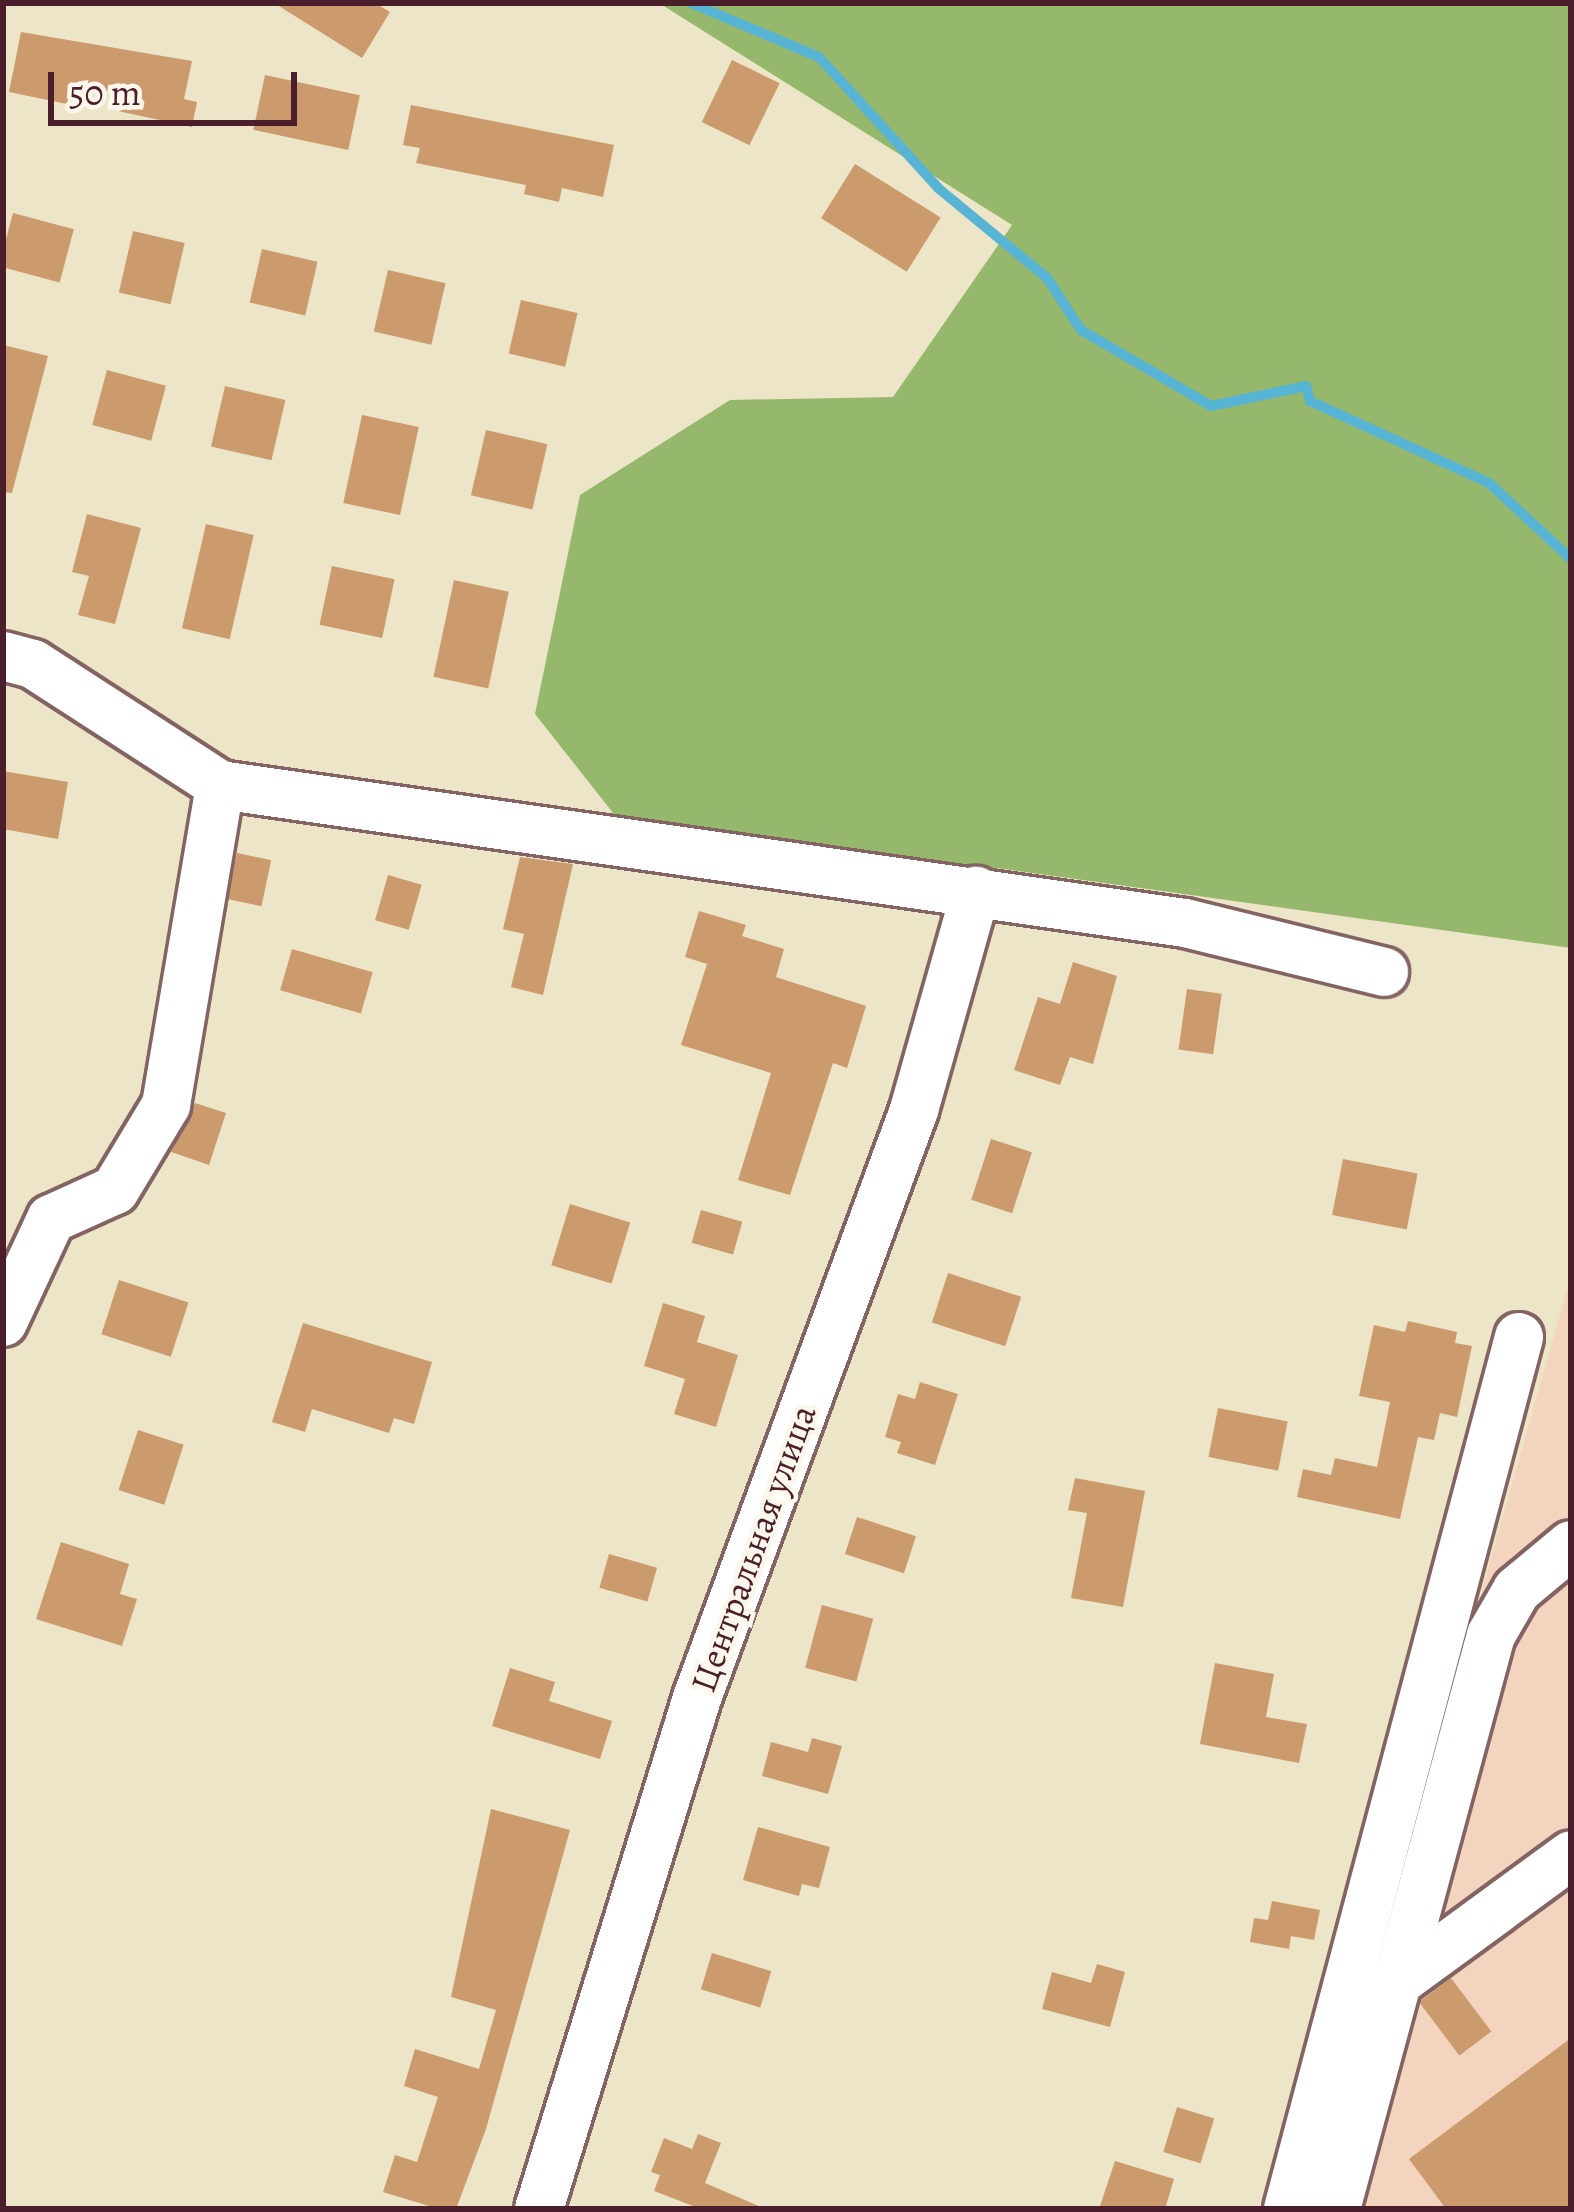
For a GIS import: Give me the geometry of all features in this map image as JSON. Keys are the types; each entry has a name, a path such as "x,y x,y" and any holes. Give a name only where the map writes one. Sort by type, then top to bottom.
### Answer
{"street":[{"path":"3,656 33,664 220,785 1185,923 1384,972"},
{"path":"3,1322 51,1219 115,1190 166,1106 220,785"},
{"name":"Центральная улица","path":"543,2208 697,1698 914,1110 976,891"},
{"path":"1288,2209 1519,1337"},
{"path":"1336,2209 1491,1635 1517,1590 1571,1545"},
{"path":"1395,1984 1564,1876"}],"shaded area":[{"path":"1571,1276 1571,2209 1313,2209 1336,2106"}],"green space":[{"path":"659,3 1571,3 1571,948 1004,869 625,828 535,714 580,495 730,400 893,397 1012,225"}],"building":[{"path":"274,3 375,3 390,12 362,58"},
{"path":"21,32 192,61 184,99 197,102 192,127 118,111 122,94 71,84 67,104 9,92"},
{"path":"732,60 780,83 749,145 702,122"},
{"path":"265,75 360,95 348,150 253,130"},
{"path":"411,105 614,145 603,197 562,188 559,202 524,194 526,185 416,163 420,148 403,145"},
{"path":"855,164 941,218 907,272 821,218"},
{"path":"13,213 74,229 60,282 3,267"},
{"path":"133,231 185,243 170,304 119,292"},
{"path":"262,249 318,262 305,315 250,303"},
{"path":"388,270 445,283 431,345 374,331"},
{"path":"521,300 578,313 565,367 509,354"},
{"path":"3,345 48,356 12,493 3,492"},
{"path":"107,370 166,386 151,441 92,425"},
{"path":"225,386 285,400 271,460 211,446"},
{"path":"362,415 419,427 400,515 343,503"},
{"path":"486,430 547,444 532,509 471,495"},
{"path":"87,514 141,528 115,624 78,615 89,576 72,572"},
{"path":"206,524 254,535 230,639 182,628"},
{"path":"332,566 395,579 382,638 320,625"},
{"path":"454,580 509,592 488,688 433,677"},
{"path":"3,771 68,782 58,839 3,829"},
{"path":"237,853 271,860 261,906 227,899"},
{"path":"520,857 573,864 543,995 511,987 524,934 503,929"},
{"path":"388,875 422,885 409,930 375,920"},
{"path":"699,911 746,925 742,936 784,949 776,977 866,1006 847,1068 833,1063 790,1195 738,1180 771,1073 681,1045 707,964 685,957"},
{"path":"292,949 373,972 361,1013 280,990"},
{"path":"1073,962 1117,976 1093,1064 1070,1057 1060,1085 1014,1070 1038,997 1060,1004"},
{"path":"1187,989 1222,994 1213,1054 1179,1049"},
{"path":"195,1103 226,1113 209,1165 171,1152"},
{"path":"991,1139 1032,1152 1012,1213 971,1200"},
{"path":"1343,1159 1418,1174 1407,1229 1332,1215"},
{"path":"570,1204 630,1222 612,1284 551,1265"},
{"path":"701,1210 742,1222 733,1255 692,1243"},
{"path":"948,1273 1021,1297 1005,1346 932,1322"},
{"path":"119,1280 188,1303 171,1357 101,1334"},
{"path":"663,1303 705,1316 697,1342 738,1355 716,1427 674,1414 685,1379 644,1366"},
{"path":"1408,1321 1457,1332 1455,1343 1472,1346 1457,1417 1440,1413 1434,1440 1418,1437 1400,1519 1297,1497 1303,1469 1331,1475 1335,1458 1377,1467 1390,1402 1359,1396 1374,1325 1405,1332"},
{"path":"303,1323 432,1362 414,1424 394,1418 389,1433 312,1409 305,1432 272,1422"},
{"path":"920,1382 958,1394 935,1465 897,1453 901,1442 885,1437 898,1394 915,1399"},
{"path":"1218,1408 1288,1422 1278,1471 1208,1457"},
{"path":"138,1430 184,1445 164,1505 119,1490"},
{"path":"1075,1478 1145,1491 1123,1607 1071,1598 1087,1513 1068,1510"},
{"path":"857,1517 916,1536 904,1573 845,1554"},
{"path":"61,1542 129,1564 120,1594 137,1599 122,1646 36,1619"},
{"path":"609,1554 657,1568 647,1601 599,1588"},
{"path":"822,1605 873,1619 856,1682 805,1668"},
{"path":"1215,1663 1274,1674 1266,1717 1307,1724 1299,1763 1200,1744"},
{"path":"510,1668 555,1682 549,1701 612,1721 600,1759 492,1726"},
{"path":"812,1738 842,1746 828,1794 762,1776 771,1742 808,1752"},
{"path":"491,1809 570,1830 486,2129 456,2209 439,2209 383,2192 395,2155 417,2162 438,2097 404,2086 415,2049 479,2069 496,2010 451,1997"},
{"path":"758,1827 830,1847 819,1888 802,1884 799,1896 743,1880"},
{"path":"1272,1901 1320,1910 1314,1940 1291,1936 1289,1949 1250,1942 1254,1918 1268,1920"},
{"path":"712,1953 771,1971 760,2007 701,1989"},
{"path":"1097,1964 1125,1972 1110,2027 1042,2009 1052,1972 1091,1983"},
{"path":"1451,1978 1491,2032 1459,2056 1419,2002"},
{"path":"1571,2038 1571,2209 1446,2209 1409,2159"},
{"path":"1177,2107 1214,2118 1201,2163 1163,2152"},
{"path":"698,2134 721,2143 705,2183 766,2209 701,2209 654,2191 660,2175 651,2172 664,2138 692,2149"},
{"path":"1115,2161 1174,2179 1165,2209 1099,2209"}],"waterway":[{"path":"691,3 819,57 938,188 1047,278 1081,330 1211,406 1306,386 1310,401 1489,483 1571,559"}]}
